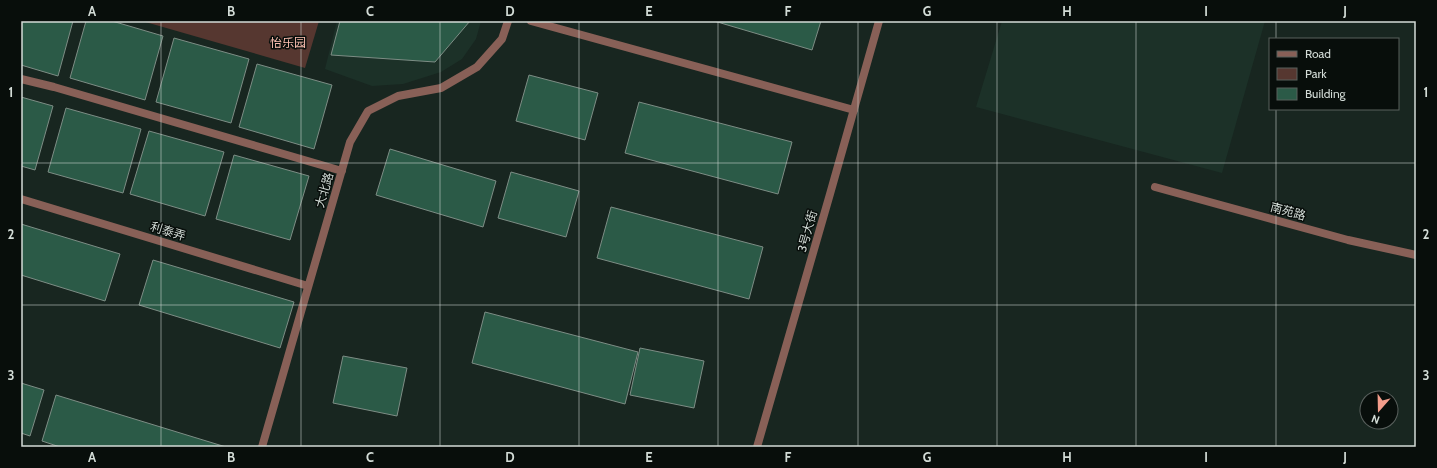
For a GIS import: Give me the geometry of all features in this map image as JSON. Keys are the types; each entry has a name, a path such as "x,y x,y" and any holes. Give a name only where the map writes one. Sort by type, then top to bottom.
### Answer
{"street":[{"name":"大北路","path":"262,447 350,142 368,111 398,96 441,88 477,67 502,39 508,21"},
{"path":"531,21 854,110"},
{"name":"3号大街","path":"757,447 879,21"},
{"path":"21,79 54,87 342,171"},
{"name":"南苑路","path":"1155,187 1348,240 1416,255"},
{"name":"利泰弄","path":"21,199 308,286"}],"shaded area":[{"path":"337,21 481,21 476,39 462,59 441,72 403,84 372,86 325,69"},
{"path":"1002,21 1265,21 1222,173 976,107"}],"green space":[{"name":"怡乐园","path":"142,21 319,21 305,68"}],"building":[{"path":"21,21 73,21 58,76 21,65"},
{"path":"86,21 112,21 163,36 145,100 70,78"},
{"path":"340,21 470,21 435,62 331,55"},
{"path":"714,21 821,21 812,50"},
{"path":"174,38 249,59 231,123 156,102"},
{"path":"257,64 332,85 314,149 239,127"},
{"path":"529,75 598,93 585,140 516,121"},
{"path":"21,97 53,106 35,170 21,166"},
{"path":"639,102 792,142 778,194 625,153"},
{"path":"66,108 141,129 123,193 48,172"},
{"path":"149,131 224,152 205,216 130,194"},
{"path":"390,149 496,181 483,227 376,195"},
{"path":"234,155 309,176 290,240 216,219"},
{"path":"511,172 579,191 566,237 498,218"},
{"path":"611,207 763,247 749,299 597,258"},
{"path":"21,224 120,254 105,301 21,275"},
{"path":"153,260 294,302 280,348 139,305"},
{"path":"485,312 638,352 625,404 472,363"},
{"path":"640,348 704,361 694,408 630,395"},
{"path":"343,356 407,368 397,416 333,403"},
{"path":"21,383 44,390 30,436 21,433"},
{"path":"56,395 226,447 60,447 42,441"}]}
